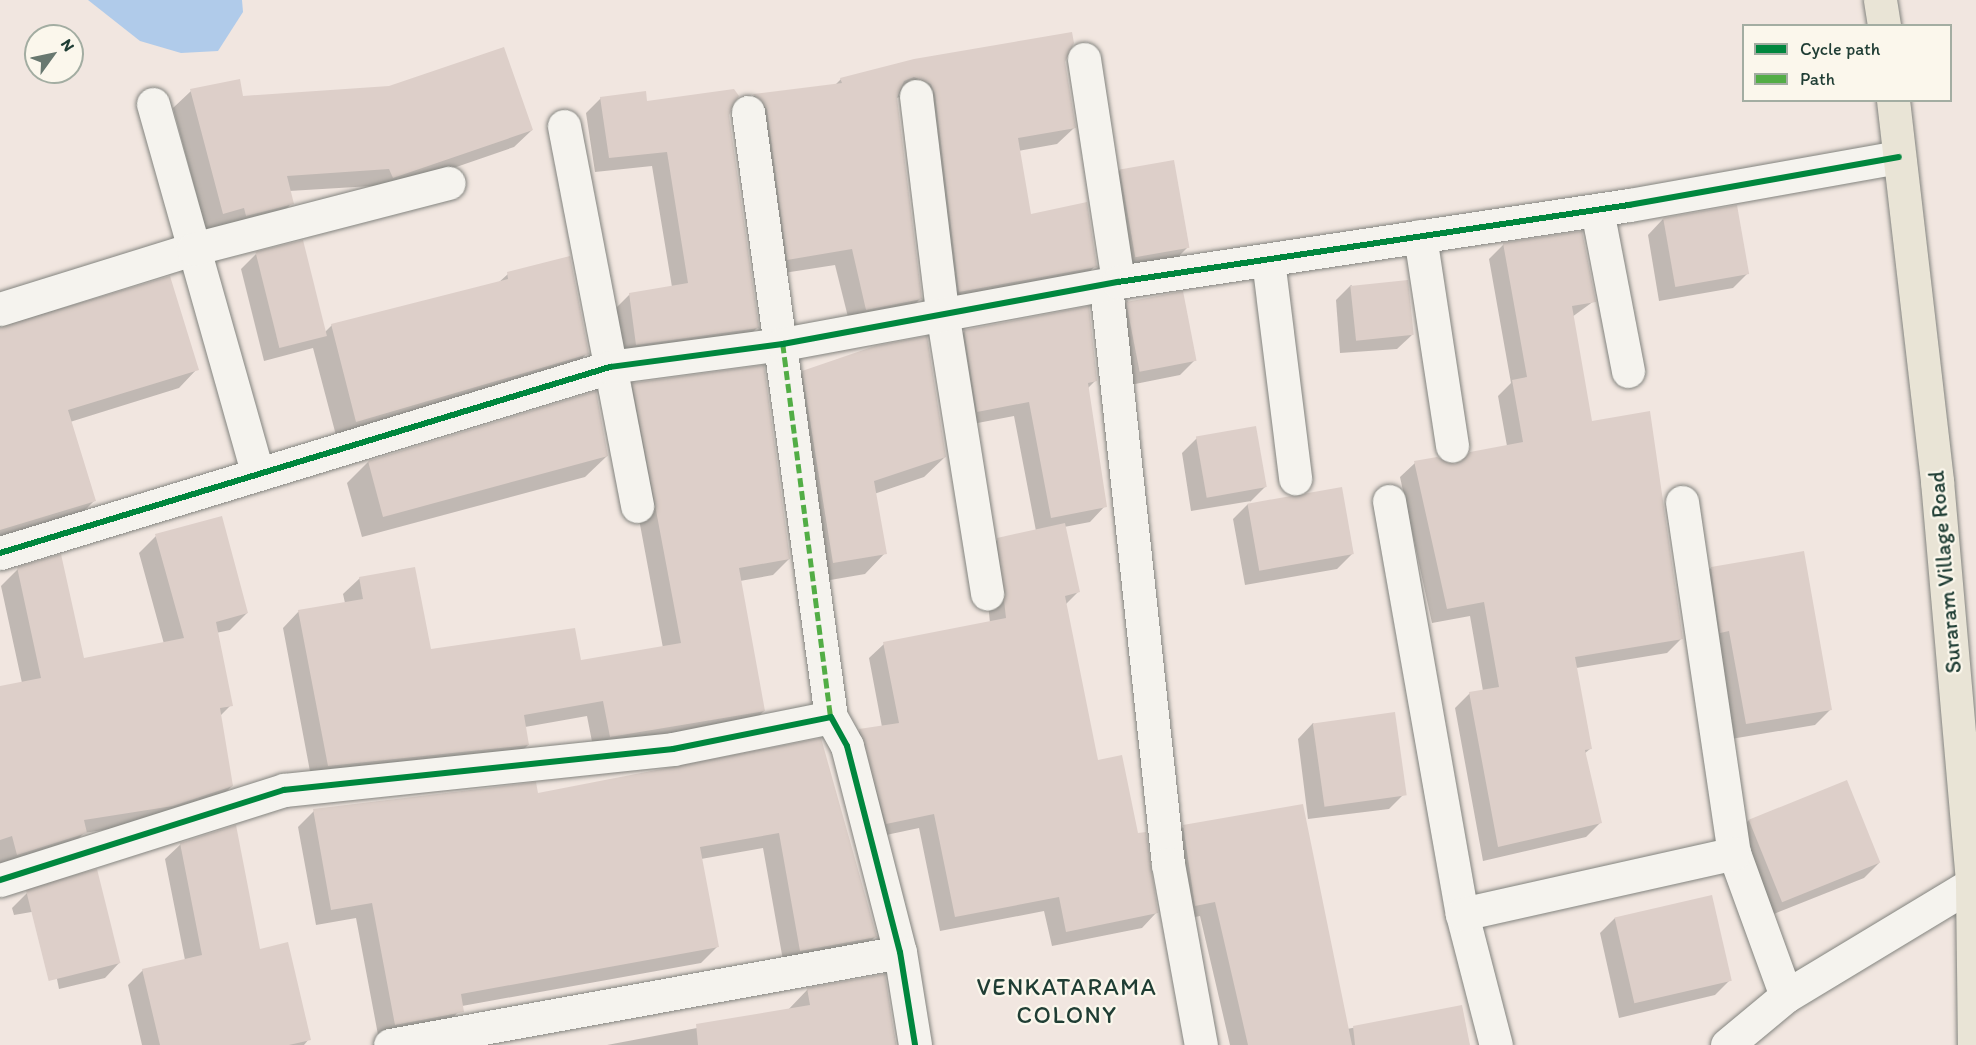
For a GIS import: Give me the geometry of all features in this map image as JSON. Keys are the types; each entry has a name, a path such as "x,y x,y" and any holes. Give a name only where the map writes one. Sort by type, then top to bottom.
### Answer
{"main road":[{"path":"1880,0 1884,24"},
{"name":"Suraram Village Road","path":"1893,102 1937,481 1972,884 1974,1045"}],"street":[{"path":"1084,59 1112,284 1168,864 1200,1045"},
{"path":"916,96 943,318 987,594"},
{"path":"153,104 257,471"},
{"path":"748,112 783,344 831,717 847,746 900,952 915,1045"},
{"path":"564,126 637,506"},
{"path":"0,553 257,471 610,367 783,344 943,318 1112,284 1596,210 1899,157"},
{"path":"0,309 193,249 449,183"},
{"path":"1596,210 1628,371"},
{"path":"1420,236 1452,446"},
{"path":"1268,260 1295,478"},
{"path":"1389,501 1462,914 1496,1045"},
{"path":"1682,502 1734,853 1786,996"},
{"path":"0,880 284,790 673,749 831,717"},
{"path":"1462,914 1734,853"},
{"path":"1727,1045 1786,996 1972,884"},
{"path":"390,1045 900,952"}],"water":[{"path":"88,0 242,0 243,12 218,51 181,53 140,41"}],"building":[{"path":"1072,32 1074,43 1065,62 1076,128 1018,138 1031,214 1087,202 1097,267 959,292 935,94 931,84 914,77 904,81 897,98 922,299 866,310 852,249 787,260 767,109 753,94 842,83 840,78 914,59"},
{"path":"504,47 533,130 393,178 389,169 287,176 294,204 246,216 244,208 223,214 190,89 240,79 243,96 389,86"},
{"path":"734,89 739,96 729,115 759,328 636,345 629,293 688,283 667,152 609,158 600,97 646,91 647,101"},
{"path":"1174,160 1189,248 1135,257 1120,170"},
{"path":"1737,205 1749,274 1675,287 1663,218"},
{"path":"1582,231 1596,302 1572,306 1592,421 1650,411 1683,639 1575,657 1592,749 1585,750 1602,823 1498,847 1469,692 1499,687 1484,602 1447,609 1414,461 1437,457 1455,464 1470,452 1523,442 1512,380 1527,377 1503,243"},
{"path":"303,240 327,336 279,348 255,252"},
{"path":"570,256 589,354 356,422 331,324 508,279 507,272"},
{"path":"170,276 199,370 68,410 96,501 0,530 0,327"},
{"path":"1408,280 1414,335 1356,341 1350,286"},
{"path":"1183,291 1197,361 1140,372 1126,302"},
{"path":"1089,306 1097,381 1088,383 1107,507 1051,518 1029,402 977,412 964,330"},
{"path":"927,336 946,457 874,481 887,554 833,563 802,371 875,346"},
{"path":"764,365 790,559 739,568 765,711 610,737 603,701 524,715 529,745 328,766 298,610 363,599 359,577 415,567 431,649 575,628 581,660 681,643 632,383"},
{"path":"596,391 608,456 383,517 368,461"},
{"path":"1256,426 1267,487 1207,498 1196,437"},
{"path":"1342,487 1354,554 1259,571 1247,504"},
{"path":"222,516 248,613 216,622 233,706 220,708 233,786 173,806 84,820 87,833 17,855 12,836 0,840 0,686 41,678 17,567 61,554 84,658 184,638 155,534"},
{"path":"1065,523 1080,592 1065,596 1098,760 1122,755 1138,833 1146,832 1158,913 1066,932 1059,897 955,917 934,814 886,824 859,729 899,723 883,642 1006,618 997,538"},
{"path":"1804,551 1832,710 1746,724 1729,631 1720,633 1711,567"},
{"path":"1395,712 1407,795 1324,807 1313,724"},
{"path":"821,738 877,937 800,951 779,833 700,847 719,947 461,994 464,1012 395,1025 372,903 331,910 313,809 536,782 538,793"},
{"path":"1847,780 1880,863 1782,902 1749,820"},
{"path":"1303,804 1352,1045 1248,1045 1215,902 1195,906 1183,825"},
{"path":"236,825 260,949 288,942 311,1040 289,1045 160,1045 142,969 202,955 180,843"},
{"path":"97,869 120,963 49,981 25,887"},
{"path":"1712,895 1732,981 1634,1003 1615,917"},
{"path":"885,974 896,1045 698,1045 696,1024 810,1005 807,988"},
{"path":"1462,1005 1470,1045 1355,1045 1353,1026"}],"marked path":[{"path":"783,344 831,717"}],"cycle path":[{"path":"0,553 610,367 783,344 1118,282 1629,205 1899,157"},
{"path":"0,880 284,790 673,749 831,717 847,746 900,952 915,1045"}],"district":[{"name":"VENKATARAMA COLONY","path":"1067,1001"}]}
